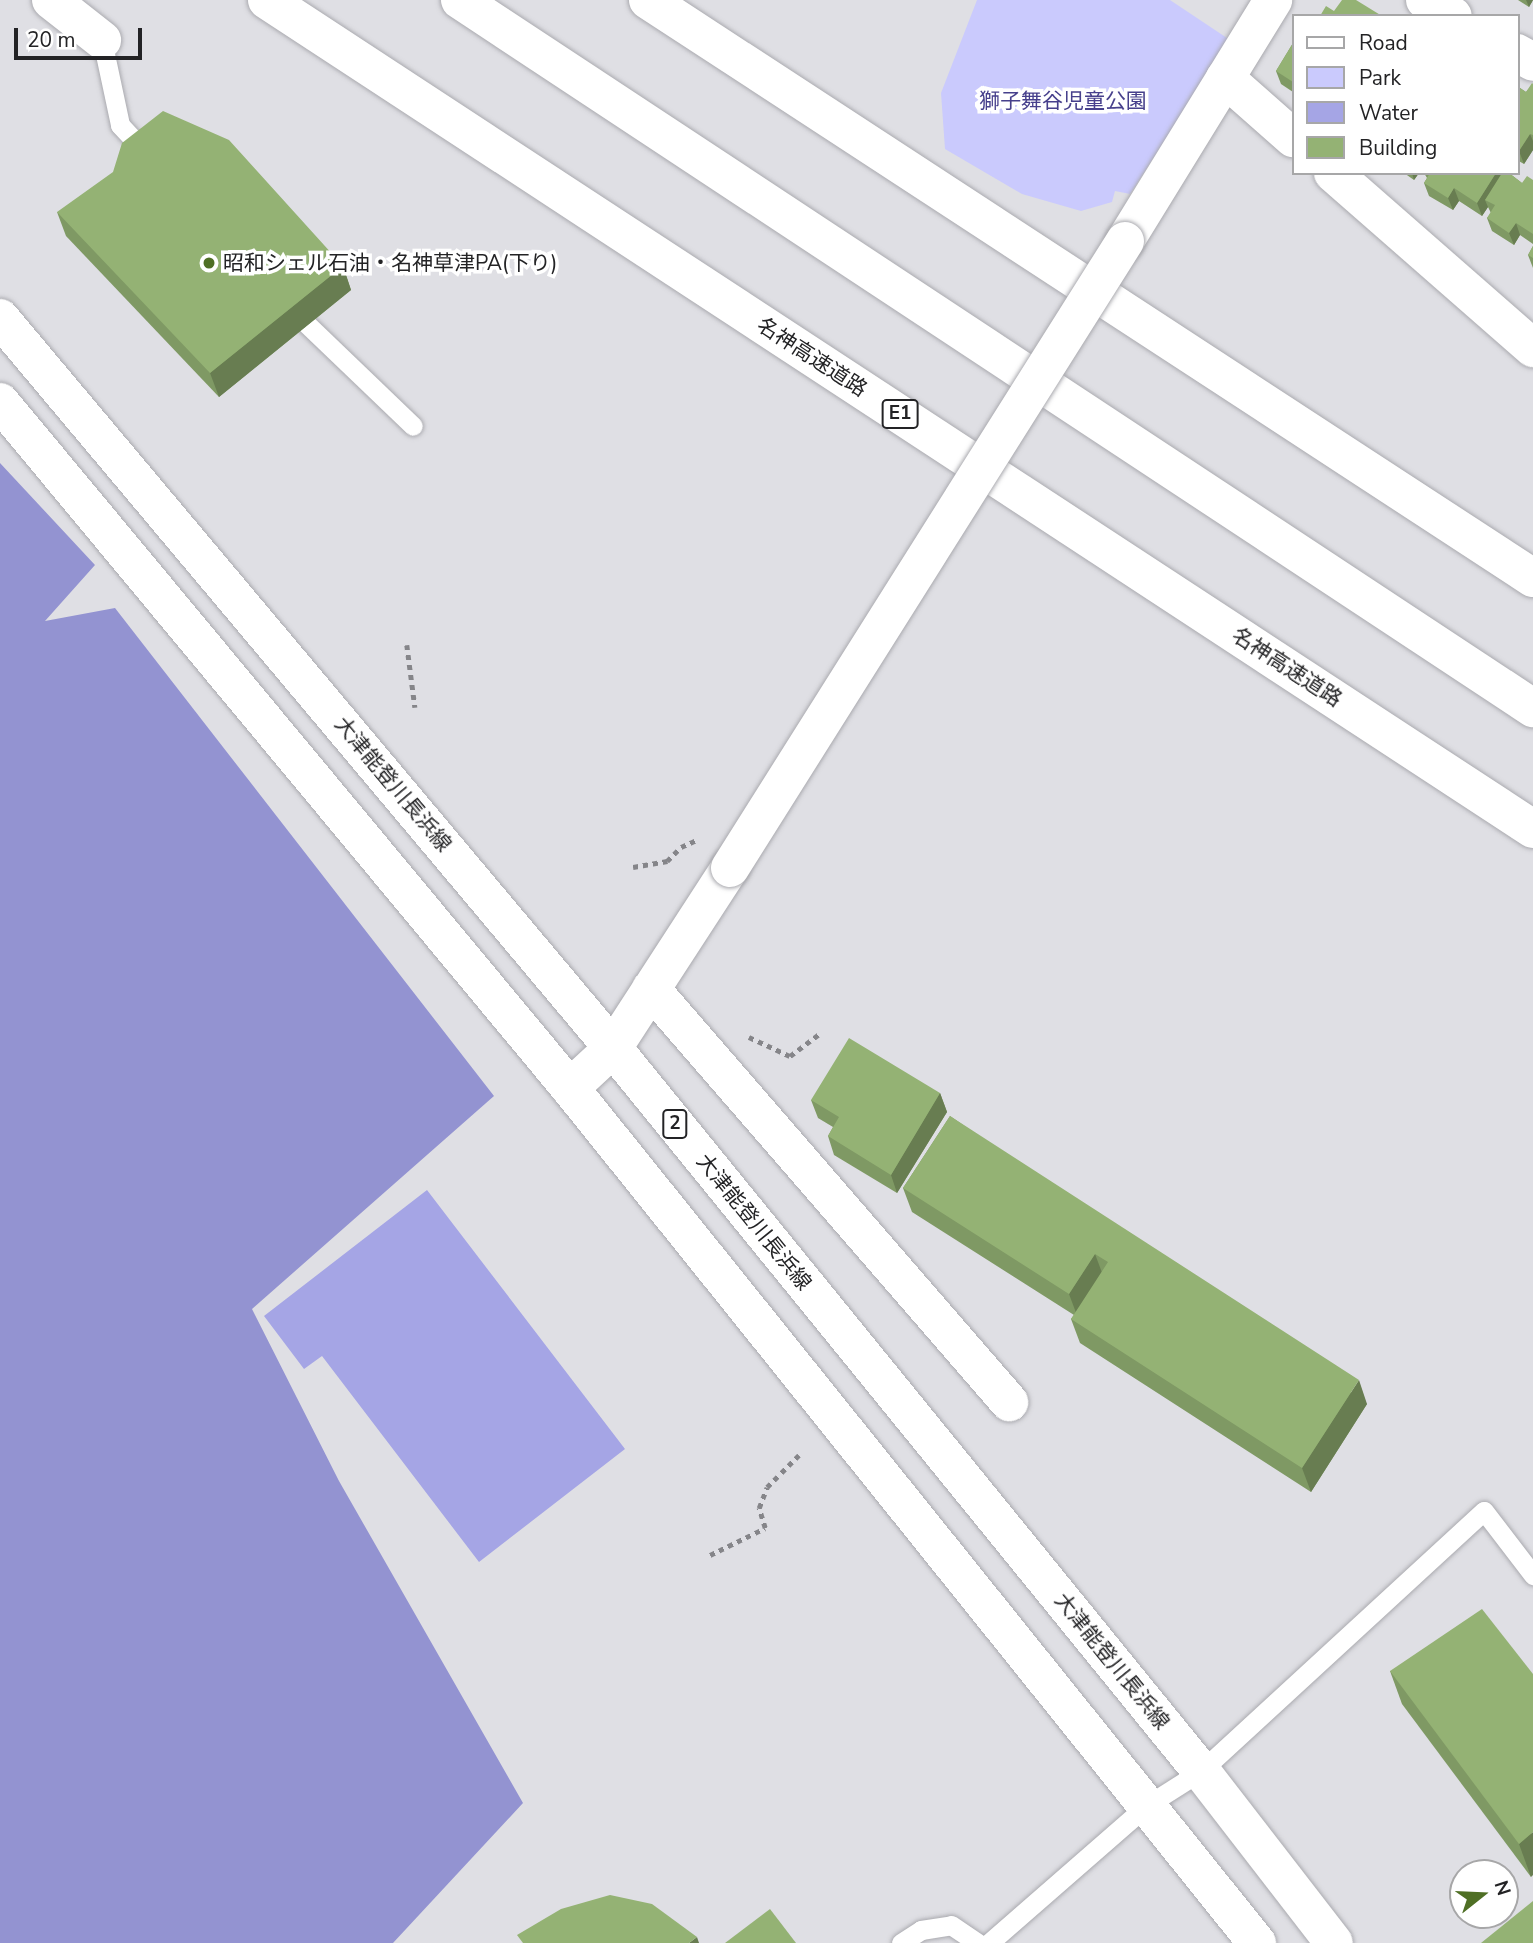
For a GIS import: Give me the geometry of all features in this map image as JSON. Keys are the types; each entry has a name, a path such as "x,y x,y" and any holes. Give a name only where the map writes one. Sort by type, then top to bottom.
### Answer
{"main road":[{"path":"51,0 102,40"},
{"name":"名神高速道路","path":"267,0 1533,829"},
{"path":"460,0 1533,708"},
{"path":"648,0 1533,578"},
{"path":"570,1088 613,1048 730,868 1125,241 1273,0"},
{"path":"1425,0 1450,14"},
{"path":"1225,78 1292,137"},
{"path":"1335,175 1533,348"},
{"name":"大津能登川長浜線","path":"0,318 613,1048 1201,1771 1334,1943"},
{"path":"0,402 570,1088 1256,1943"},
{"path":"651,989 1009,1402"}],"lane":[{"path":"102,40 120,125 166,175"},
{"path":"277,295 413,426"},
{"path":"989,1943 1146,1806 1201,1771 1484,1511 1533,1575"},
{"path":"901,1943 920,1930 951,1925 978,1943"}],"path":[{"path":"407,645 415,707"},
{"path":"633,867 667,861 681,847 701,838"},
{"path":"710,1555 765,1528 759,1508 767,1487 799,1455"}],"green space":[{"name":"獅子舞谷児童公園","path":"977,0 1170,0 1230,40 1130,194 1115,191 1112,202 1081,211 1022,194 945,149 941,93"}],"shaded area":[{"path":"0,463 95,565 45,621 115,608 494,1096 252,1309 339,1481 523,1803 393,1943 0,1943"}],"water":[{"path":"427,1190 625,1449 479,1562 322,1356 304,1369 264,1316"}],"building":[{"path":"1342,0 1356,0 1379,14 1321,14 1326,6 1334,11"},
{"path":"1292,45 1292,81 1276,71"},
{"path":"1532,83 1533,135 1530,134 1519,151 1519,87 1526,92"},
{"name":"昭和シェル石油・名神草津PA(下り)","path":"163,111 229,140 343,266 210,373 57,212 113,172 122,143"},
{"path":"1429,175 1495,175 1477,203 1454,188 1448,198 1424,183"},
{"path":"1501,175 1512,175 1522,183 1527,176 1533,180 1533,234 1516,223 1509,233 1487,218 1495,205 1485,200"},
{"path":"849,1038 940,1093 891,1175 828,1136 839,1117 811,1100"},
{"path":"950,1116 1359,1380 1302,1468 1071,1319 1108,1262 1095,1254 1069,1294 903,1188"},
{"path":"1482,1609 1533,1674 1533,1832 1519,1844 1390,1671"},
{"path":"610,1895 652,1904 697,1937 689,1943 523,1943 517,1935 561,1909"},
{"path":"1533,1901 1533,1943 1481,1943 1498,1929 1519,1929 1519,1912"},
{"path":"770,1909 796,1943 725,1943"}],"place":[{"name":"昭和シェル石油・名神草津PA(下り)","path":"209,263"}]}
